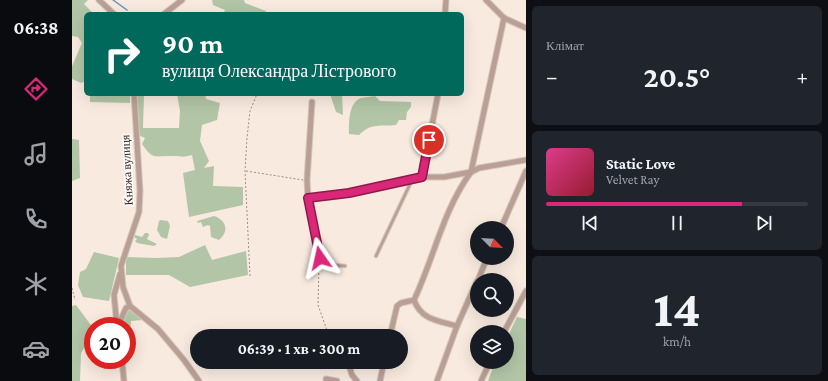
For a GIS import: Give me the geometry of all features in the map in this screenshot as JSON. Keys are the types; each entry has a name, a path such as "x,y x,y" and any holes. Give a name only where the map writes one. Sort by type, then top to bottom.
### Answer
{"street":[{"path":"99,0 112,12"},
{"path":"167,12 182,0"},
{"path":"445,12 446,0"},
{"path":"486,0 504,18 526,28"},
{"path":"414,300 430,265 452,203 461,185 471,172 504,18"},
{"name":"Княжа вулиця","path":"128,307 121,273 125,250 139,212 140,191 134,96"},
{"path":"422,177 438,96"},
{"path":"312,102 307,180 308,198 349,193 422,177 444,177 471,172 479,168 526,160"},
{"path":"504,221 526,171"},
{"path":"116,317 114,295 121,273"},
{"path":"508,325 526,291"},
{"path":"436,381 470,297"},
{"path":"414,300 419,310 428,318 457,326"},
{"path":"392,329 397,306 401,303 414,300"},
{"path":"115,304 128,307 158,329 184,360 198,381"},
{"path":"122,317 128,307"},
{"path":"123,369 124,381"},
{"path":"350,369 352,375 357,381"},
{"path":"380,381 383,369"},
{"path":"481,381 487,369"},
{"path":"326,379 337,381"}],"lane":[{"path":"376,256 412,180"},
{"path":"308,198 320,258 326,264 345,266"}],"path":[{"path":"250,276 246,171 247,138 250,111 256,96"},
{"path":"246,171 307,180"},
{"path":"320,258 318,305 327,329"},
{"path":"72,288 75,300"}],"green space":[{"path":"72,0 88,0 84,4 92,12 84,12 84,82 81,83 72,79 72,66 82,43 78,37 72,36"},
{"path":"212,0 244,0 245,3 266,12 224,12 225,10 213,5"},
{"path":"90,96 130,96 130,103 90,102"},
{"path":"136,96 144,96 143,128 179,128 180,111 177,96 205,96 206,99 220,103 217,120 202,125 200,141 209,161 204,168 214,166 213,186 243,187 243,205 189,217 183,173 195,170 192,155 183,157 154,156 149,153 142,144 145,138 138,135"},
{"path":"331,96 342,96 343,115 336,112"},
{"path":"375,96 380,101 411,102 411,107 407,112 406,120 399,120 396,125 368,128 359,135 349,134 350,114 354,104 361,98"},
{"path":"72,139 79,140 80,178 72,181"},
{"path":"214,216 221,220 225,226 225,233 219,240 211,237 210,226 208,225 203,227 201,222 198,223 197,221"},
{"path":"159,221 168,221 170,226 167,239 161,237 157,230"},
{"path":"145,233 148,233 149,235 147,239 157,244 154,246 137,243 135,241 137,239 134,237 135,235 142,237"},
{"path":"205,245 212,260 246,251 248,275 190,287 169,275 126,275 126,257 179,257"},
{"path":"94,252 119,258 109,301 83,297 78,285 80,272 86,269"},
{"path":"76,305 85,317 84,348 81,353 80,381 72,381 72,306"},
{"path":"129,309 143,320 136,321 136,317 124,317"},
{"path":"517,317 526,319 526,381 488,381 492,369 514,369 513,325"}],"waterway":[{"path":"113,0 127,10"}],"route":[{"path":"320,258 308,198 349,193 422,177 429,140"}]}
